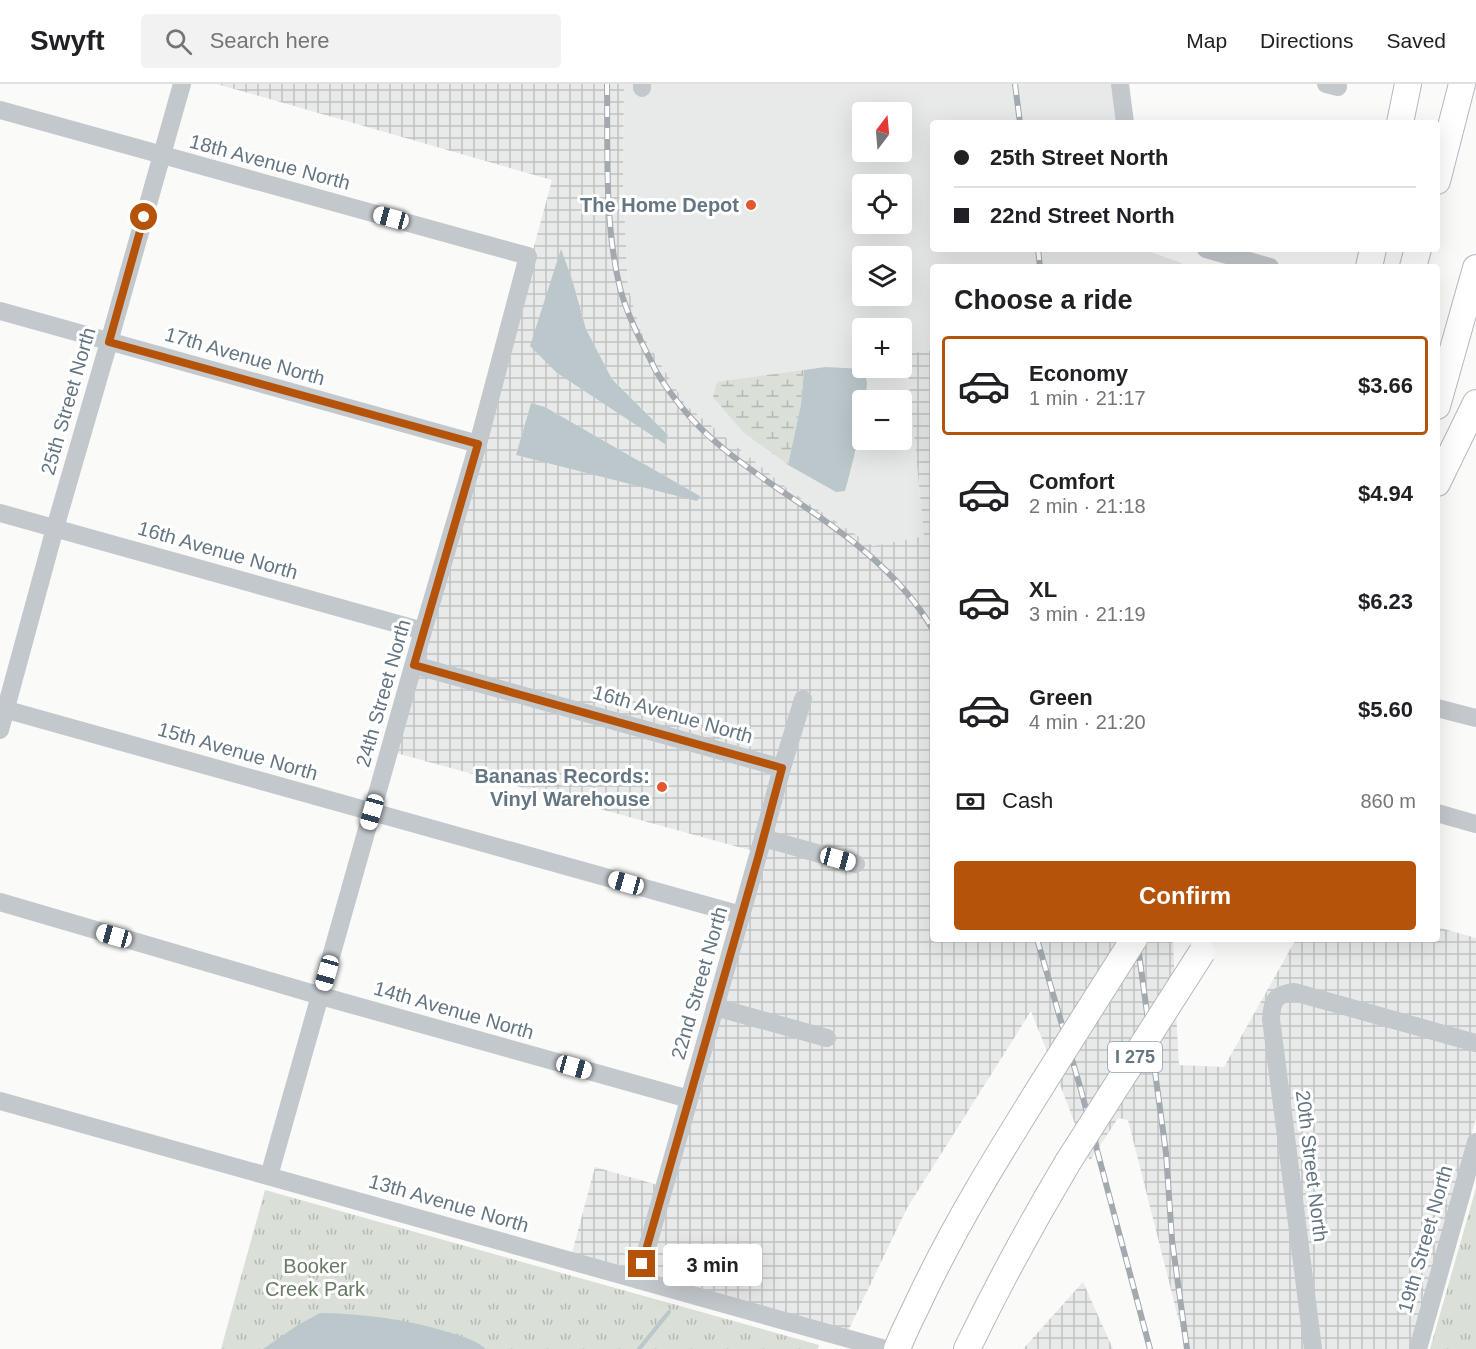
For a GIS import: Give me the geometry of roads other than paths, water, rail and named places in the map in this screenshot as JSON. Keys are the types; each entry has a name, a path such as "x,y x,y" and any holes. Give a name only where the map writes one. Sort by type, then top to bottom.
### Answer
{"highway":[{"path":"1401,120 1408,84"},
{"path":"1440,168 1462,84"},
{"path":"1440,395 1476,268"},
{"path":"1440,477 1476,403"},
{"path":"897,1349 929,1280 977,1190 1132,942"},
{"name":"I 275","path":"967,1349 1029,1227 1206,946"}],"street":[{"name":"25th Street North","path":"0,730 3,709 182,84"},
{"path":"1120,84 1125,120"},
{"name":"18th Avenue North","path":"0,110 528,256"},
{"path":"1217,252 1259,264"},
{"name":"24th Street North","path":"269,1176 478,444 528,256"},
{"name":"17th Avenue North","path":"0,311 478,444"},
{"name":"16th Avenue North","path":"0,513 423,631"},
{"name":"16th Avenue North","path":"414,665 782,768"},
{"name":"22nd Street North","path":"638,1280 803,699"},
{"name":"15th Avenue North","path":"3,709 741,915"},
{"path":"1440,709 1476,718"},
{"path":"1440,814 1476,824"},
{"path":"763,838 856,864"},
{"name":"14th Avenue North","path":"0,902 321,996 689,1099"},
{"name":"20th Street North","path":"1313,1349 1271,1019 1272,1007 1276,998 1284,993 1294,992 1476,1043"},
{"path":"715,1007 827,1038"},
{"name":"13th Avenue North","path":"0,1101 885,1349"},
{"name":"19th Street North","path":"1418,1349 1476,1142"}],"waterway":[{"path":"639,1349 669,1312"}],"railway":[{"path":"607,84 609,212 615,263 629,314 656,371 690,417 714,441 865,551 902,588 930,625"},
{"path":"1015,84 1020,120"},
{"path":"1038,252 1040,264"},
{"path":"1038,942 1081,1090 1150,1349"},
{"path":"1137,942 1166,1153 1172,1240 1187,1349"}],"place":[{"name":"The Home Depot","path":"751,205"},
{"name":"Bananas Records: Vinyl Warehouse","path":"662,787"}],"park label":[{"name":"Booker Creek Park","path":"315,1278"}]}
